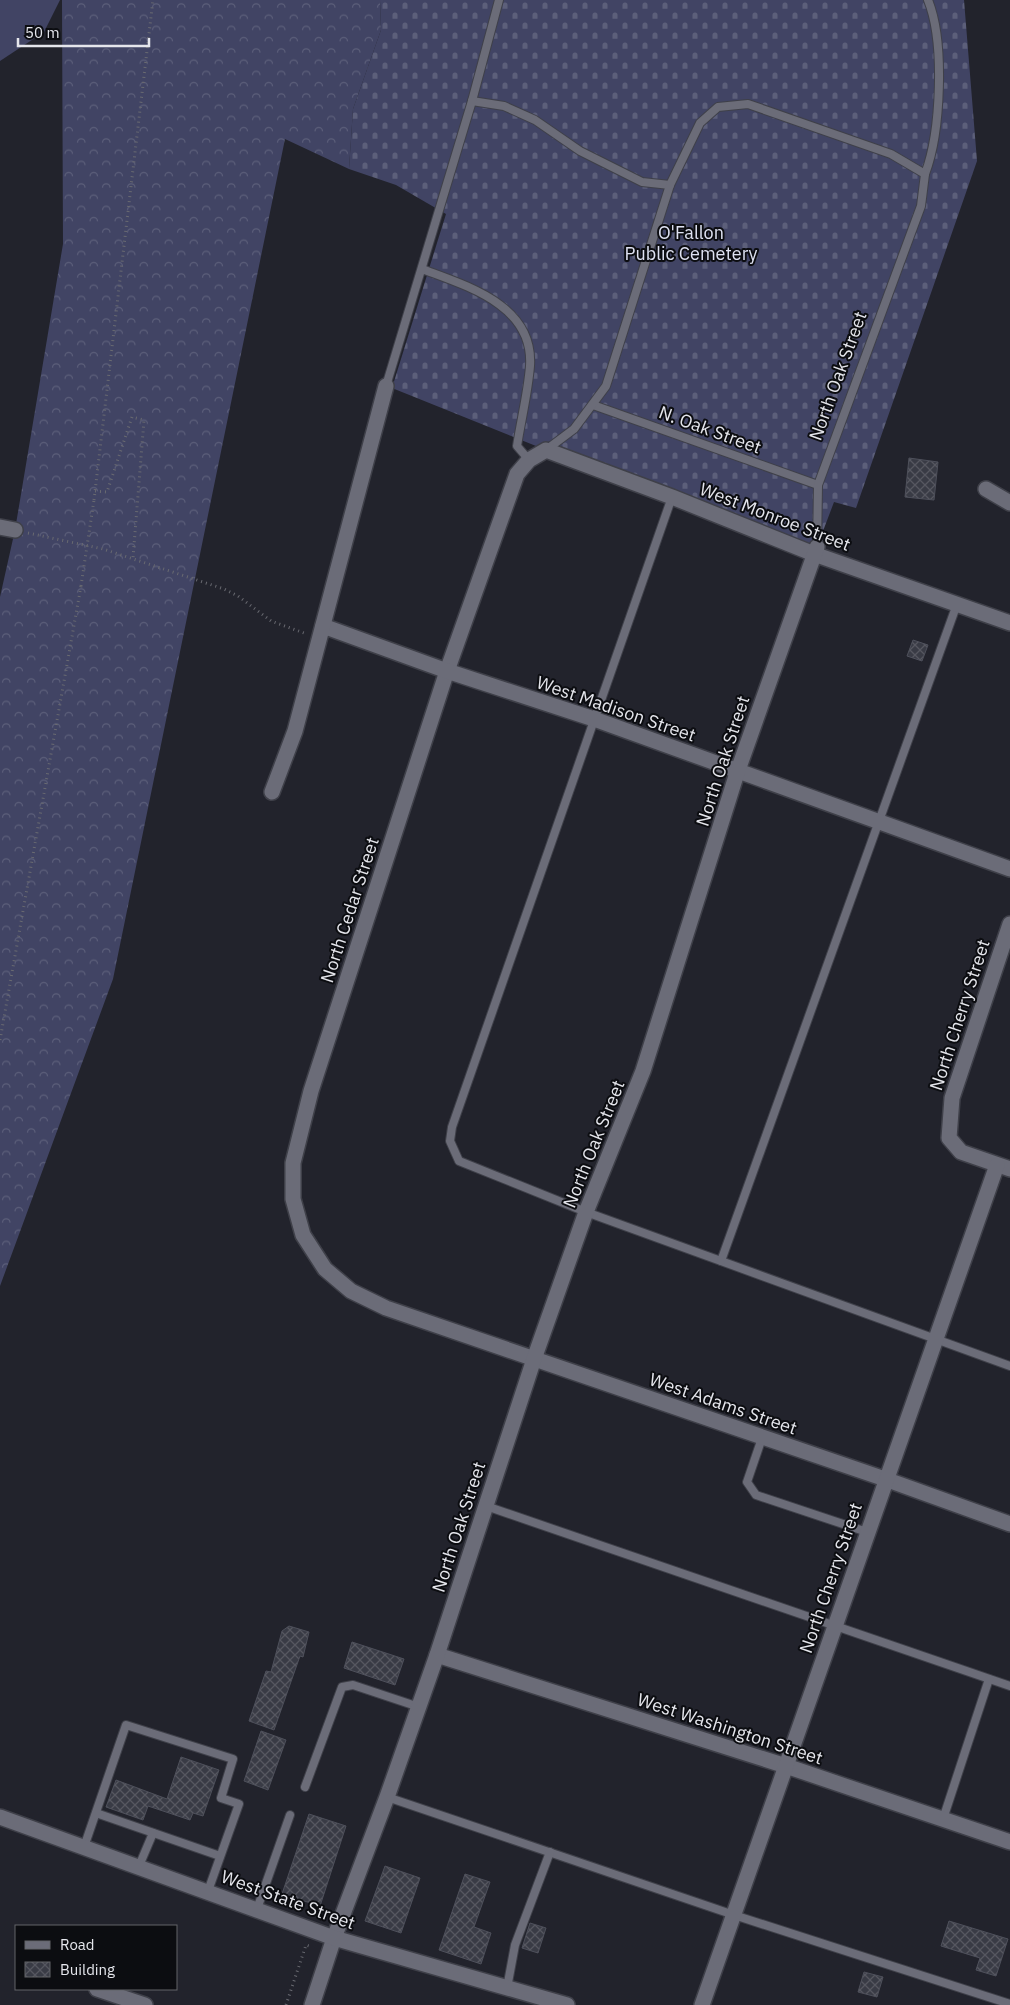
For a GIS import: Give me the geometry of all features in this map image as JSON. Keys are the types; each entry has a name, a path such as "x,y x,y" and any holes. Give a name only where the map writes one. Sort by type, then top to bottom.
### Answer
{"street":[{"path":"272,792 295,731 386,386"},
{"path":"529,460 546,450"},
{"name":"West Monroe Street","path":"546,450 1010,623"},
{"name":"North Cedar Street","path":"423,1321 386,1308 351,1291 325,1269 303,1235 293,1199 293,1163 312,1091 447,671 517,474 529,460"},
{"path":"986,489 1010,504"},
{"path":"0,527 15,530"},
{"name":"North Oak Street","path":"312,2005 334,1938 387,1797 437,1655 534,1359 586,1212 643,1071 737,773 815,550"},
{"name":"West Madison Street","path":"321,632 447,671 594,720 737,773 1010,868"},
{"name":"North Cherry Street","path":"702,2005 885,1479 936,1340 1004,1167 961,1152 948,1138 952,1098 1010,924"},
{"name":"West Adams Street","path":"423,1321 885,1479 1010,1524"},
{"name":"West Washington Street","path":"437,1655 786,1766 1010,1842"},
{"name":"West State Street","path":"0,1817 334,1938 567,2005"},
{"path":"100,1990 145,2005"}],"lane":[{"path":"386,386 472,100 499,0"},
{"name":"North Oak Street","path":"815,550 818,485 921,206 925,174 938,115 936,37 928,0"},
{"path":"472,100 504,106 535,120 580,151 642,182 670,185"},
{"path":"546,450 574,429 606,386 670,185 700,123 718,107 748,104 891,154 925,174"},
{"path":"422,269 480,291 515,317 526,339 530,364 517,446 529,460"},
{"name":"N. Oak Street","path":"593,404 818,485"},
{"path":"672,497 452,1127 450,1141 460,1161 586,1212 1010,1366"},
{"path":"721,1261 880,823 956,604"},
{"path":"762,1438 747,1482 756,1495 867,1532"},
{"path":"486,1506 1010,1686"},
{"path":"943,1819 989,1679"},
{"path":"305,1787 342,1687 353,1685 418,1707"},
{"path":"84,1847 126,1725 233,1759 221,1798 239,1804 208,1891"},
{"path":"387,1797 734,1915 1010,2004"},
{"path":"96,1813 220,1856"},
{"path":"257,1909 290,1815"},
{"path":"139,1866 153,1833"},
{"path":"507,1988 515,1945 550,1852"}],"path":[{"path":"0,1040 81,586 94,500 153,0"},
{"path":"95,491 107,492 132,417 144,420 133,558"},
{"path":"15,530 103,549 133,558 224,589 238,596 270,620 321,632"},
{"path":"286,2005 306,1945 309,1946"}],"green space":[{"path":"0,0 60,0 44,32 0,61"},
{"path":"62,0 380,0 381,30 353,109 349,169 285,139 113,979 0,1286 0,597 15,530 63,244"},
{"name":"O'Fallon Public Cemetery","path":"380,0 964,0 977,161 856,508 834,502 817,547 546,450 392,388 446,214 396,185 349,169 353,109 381,30"}],"building":[{"path":"909,458 938,462 934,500 905,497"},
{"path":"913,640 928,645 922,661 907,656"},
{"path":"289,1626 309,1632 303,1657 300,1656 274,1730 249,1721 266,1671 271,1672 282,1631"},
{"path":"352,1642 404,1659 395,1685 344,1668"},
{"path":"261,1731 286,1740 268,1790 244,1781"},
{"path":"181,1757 219,1770 203,1816 193,1813 190,1820 148,1806 143,1820 106,1807 116,1780 167,1799"},
{"path":"309,1814 346,1826 320,1906 282,1894"},
{"path":"385,1866 420,1878 401,1933 365,1921"},
{"path":"465,1874 490,1882 474,1927 491,1933 481,1964 439,1950"},
{"path":"949,1921 1008,1939 996,1976 976,1970 980,1958 941,1946"},
{"path":"530,1923 546,1928 538,1953 522,1948"},
{"path":"864,1972 883,1977 877,1997 858,1992"}]}
